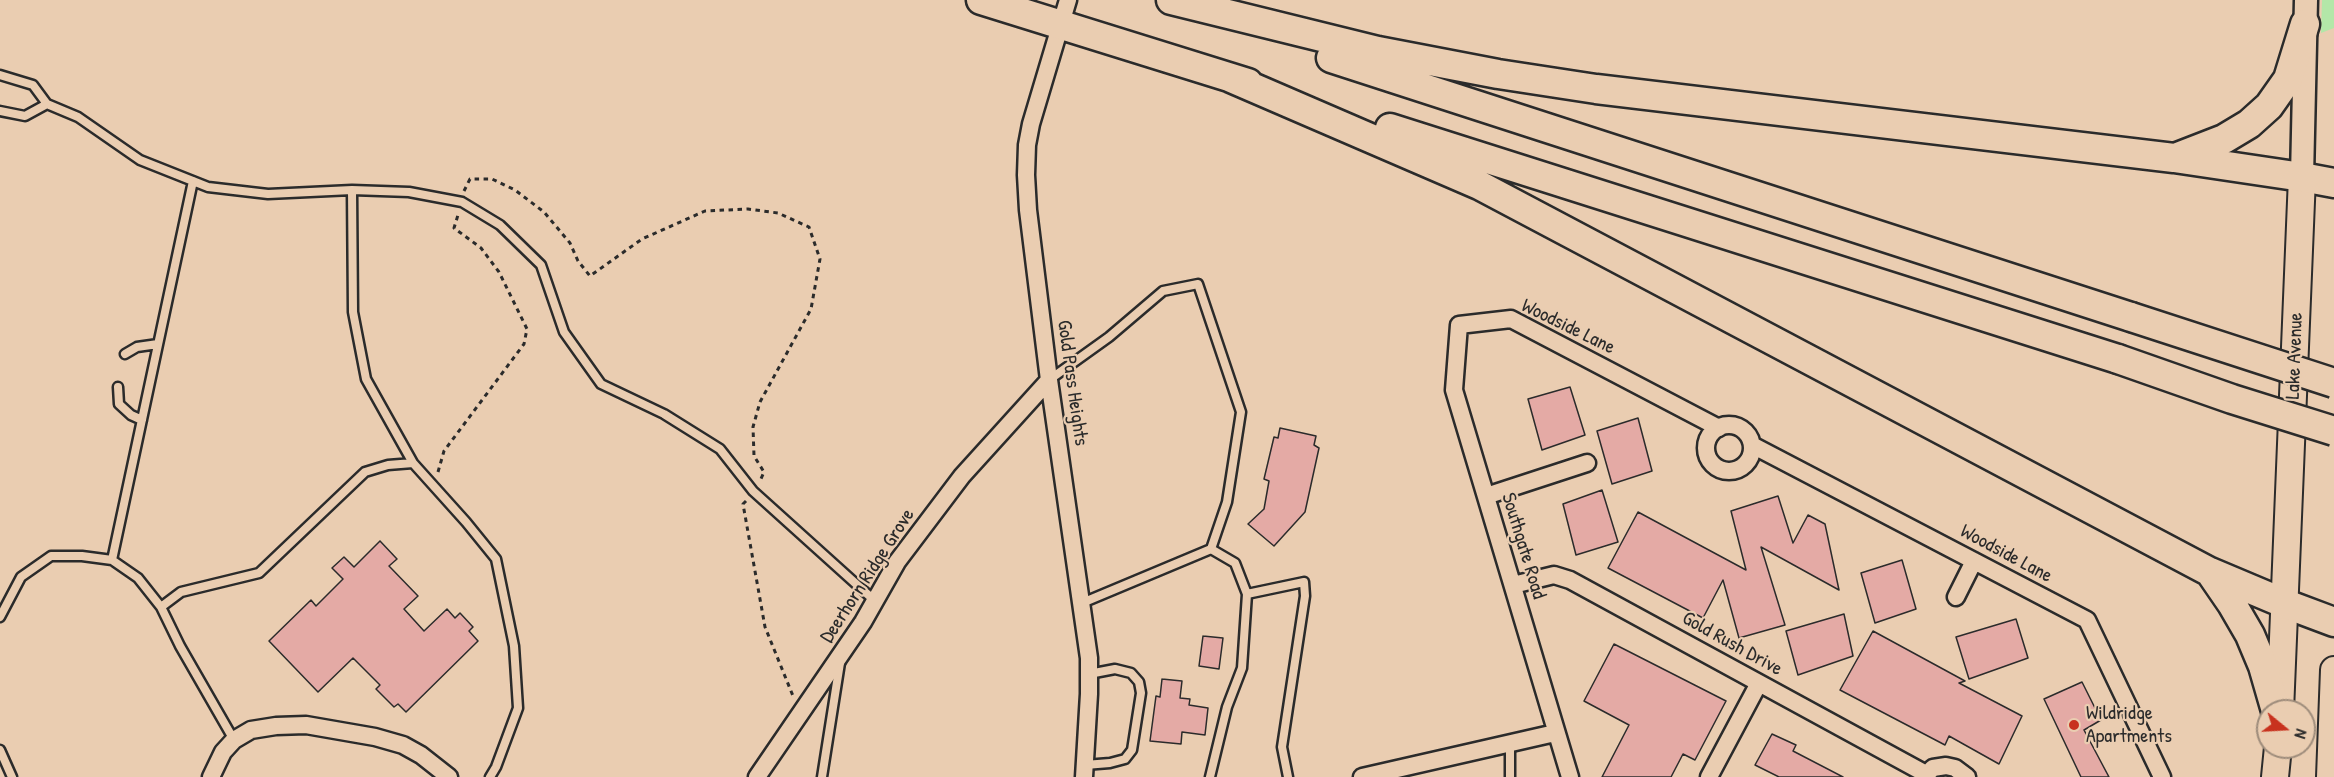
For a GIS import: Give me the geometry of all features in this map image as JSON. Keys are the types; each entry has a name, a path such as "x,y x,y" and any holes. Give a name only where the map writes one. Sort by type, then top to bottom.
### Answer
{"highway":[{"path":"981,0 1064,12 1231,78 1479,185 2210,572 2334,622"},
{"path":"1157,0 2334,383"},
{"path":"1171,0 1378,51 1498,74 1608,90 2174,158 2334,183"},
{"path":"2174,158 2224,139 2249,124 2269,106 2288,79 2305,12"},
{"path":"1231,78 2118,359 2232,399 2334,431"},
{"path":"2210,572 2250,635 2274,699"}],"main road":[{"name":"Lake Avenue","path":"2279,699 2286,604 2302,177 2305,12"},
{"path":"2330,777 2334,670"},
{"path":"2275,777 2277,759"}],"street":[{"name":"Gold Pass Heights","path":"1064,12 1030,128 1026,175 1028,210 1049,380 1082,603 1089,674 1084,771"},
{"name":"Woodside Lane","path":"1458,326 1511,319 1719,428"},
{"name":"Southgate Road","path":"1458,326 1454,390 1570,777"},
{"name":"Deerhorn Ridge Grove","path":"758,777 842,653 897,562 962,476 1049,380"},
{"path":"1737,427 1744,430 1752,445 1750,459 1736,471 1720,470 1709,460 1706,447 1708,440 1719,428 1737,427"},
{"name":"Woodside Lane","path":"1752,445 2087,620 2162,777"},
{"path":"1486,496 1587,463"},
{"path":"1956,597 1974,561"},
{"name":"Gold Rush Drive","path":"1513,585 1554,575 1570,580 1925,775"},
{"path":"1709,777 1759,683"},
{"path":"211,777 223,753 234,740 251,730 306,725 375,737 403,746 421,755 449,777"},
{"path":"1362,777 1555,733"},
{"path":"1925,775 1933,768 1946,765 1967,777"}],"lane":[{"path":"0,75 33,85 47,104 78,117 140,160 208,187 268,194 352,190 409,192 462,202 500,225 541,265 564,332 601,384 664,414 720,449 753,491 875,601"},
{"path":"0,111 25,116 47,104"},
{"path":"112,561 193,181"},
{"path":"352,190 353,312 366,379 413,463 496,559 514,646 518,708 490,777"},
{"path":"1049,380 1109,338 1163,291 1198,284 1241,412 1227,501 1211,549 1082,603"},
{"path":"125,354 137,347 158,344"},
{"path":"118,387 119,404 131,415 142,420"},
{"path":"161,607 181,592 259,573 364,472 388,465 413,463"},
{"path":"1210,777 1227,707 1242,668 1247,594 1235,563 1211,549"},
{"path":"0,617 21,577 51,556 82,556 112,561 138,578 161,607 180,646 234,740"},
{"path":"1247,594 1304,582 1305,596 1282,747 1288,777"},
{"path":"822,777 842,653"},
{"path":"1084,771 1125,759 1132,750 1141,693 1139,682 1131,673 1115,669 1089,674"},
{"path":"1510,743 1510,777"},
{"path":"0,750 12,777"}],"path":[{"path":"434,488 444,451 524,344 526,330 499,272 481,248 454,228 465,186 470,178 492,179 515,190 544,212 570,243 578,261 590,276 642,239 705,211 748,209 778,213 809,227 820,259 811,309 760,402 753,427 754,456 764,472 762,480 743,504 765,627 800,715"}],"green space":[{"path":"2322,0 2334,0 2334,28 2321,33"}],"building":[{"path":"1570,387 1585,435 1542,450 1528,399"},
{"path":"1638,418 1652,471 1612,484 1597,431"},
{"path":"1280,428 1316,436 1314,445 1319,448 1305,512 1274,546 1248,524 1264,509 1269,481 1264,479 1274,437 1278,438"},
{"path":"1602,490 1618,542 1576,555 1563,504"},
{"path":"1778,496 1793,543 1808,515 1825,524 1839,590 1761,547 1785,625 1739,638 1723,580 1703,618 1608,568 1638,512 1746,570 1731,511"},
{"path":"380,541 397,559 389,566 418,596 404,609 424,631 447,609 455,618 460,613 473,627 469,631 478,641 406,712 398,704 394,707 376,689 380,685 353,658 318,692 269,641 311,600 316,606 343,579 332,568 344,557 354,567"},
{"path":"1902,560 1916,609 1875,623 1861,573"},
{"path":"1844,614 1853,656 1798,675 1786,631"},
{"path":"2016,619 2028,658 1969,679 1956,637"},
{"path":"1873,631 1965,681 1959,683 2022,716 1999,764 1949,736 1945,745 1840,690"},
{"path":"1203,636 1223,638 1219,669 1199,666"},
{"path":"1614,644 1726,701 1695,760 1683,754 1671,777 1602,777 1629,725 1584,701"},
{"path":"1162,679 1182,681 1180,698 1190,699 1189,705 1208,708 1205,735 1182,732 1181,744 1150,741 1156,696 1160,697"},
{"name":"Wildridge Apartments","path":"2082,682 2101,720 2084,730 2109,777 2081,777 2044,699"},
{"path":"1772,734 1796,745 1793,751 1843,777 1779,777 1755,765"}],"place":[{"name":"Wildridge Apartments","path":"2074,725"}]}
